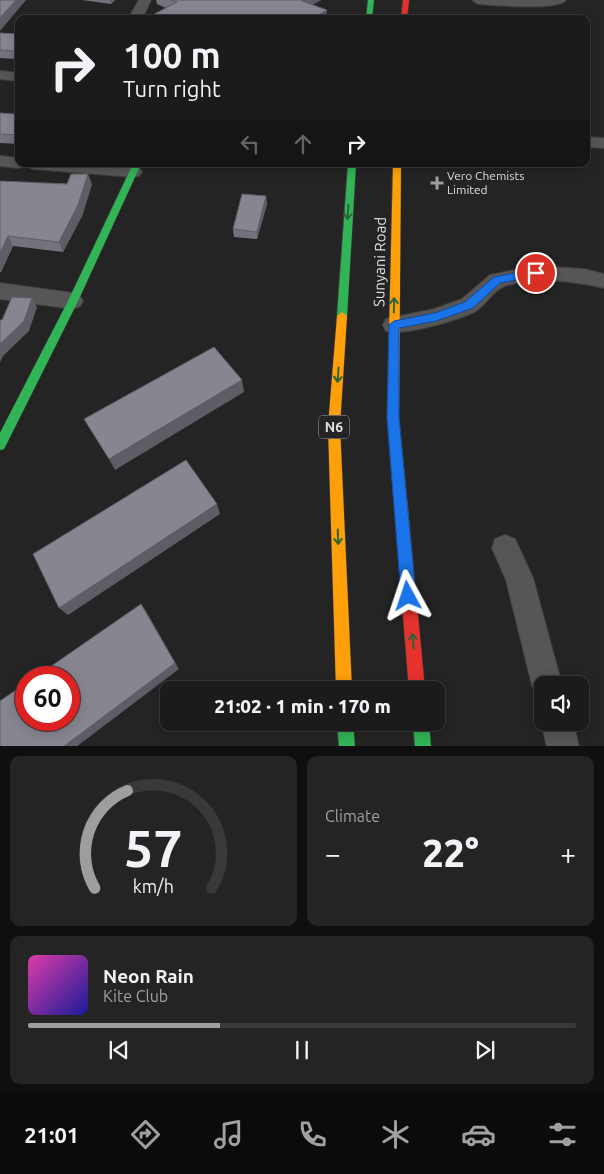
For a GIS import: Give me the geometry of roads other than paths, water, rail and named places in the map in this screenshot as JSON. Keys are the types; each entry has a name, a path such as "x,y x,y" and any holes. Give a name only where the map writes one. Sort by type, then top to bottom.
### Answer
{"main road":[{"path":"369,15 371,0"},
{"path":"404,15 406,0"},
{"name":"N6","path":"344,681 334,426 352,167"},
{"name":"Sunyani Road","path":"397,167 393,418 416,681"},
{"path":"0,445 73,301 135,168"},
{"path":"347,731 348,746"},
{"path":"422,731 423,746"}],"street":[{"path":"137,15 145,0"},
{"path":"478,0 516,2 560,0"},
{"path":"0,75 15,77"},
{"path":"590,142 604,144"},
{"path":"0,161 15,163"},
{"path":"110,167 135,168"},
{"path":"394,325 436,317 469,305 497,280 536,273 584,276 604,281"},
{"path":"0,291 73,301"},
{"path":"505,548 519,578 545,676"},
{"path":"559,731 563,746"}],"place":[{"name":"Vero Chemists Limited","path":"437,183"}]}
